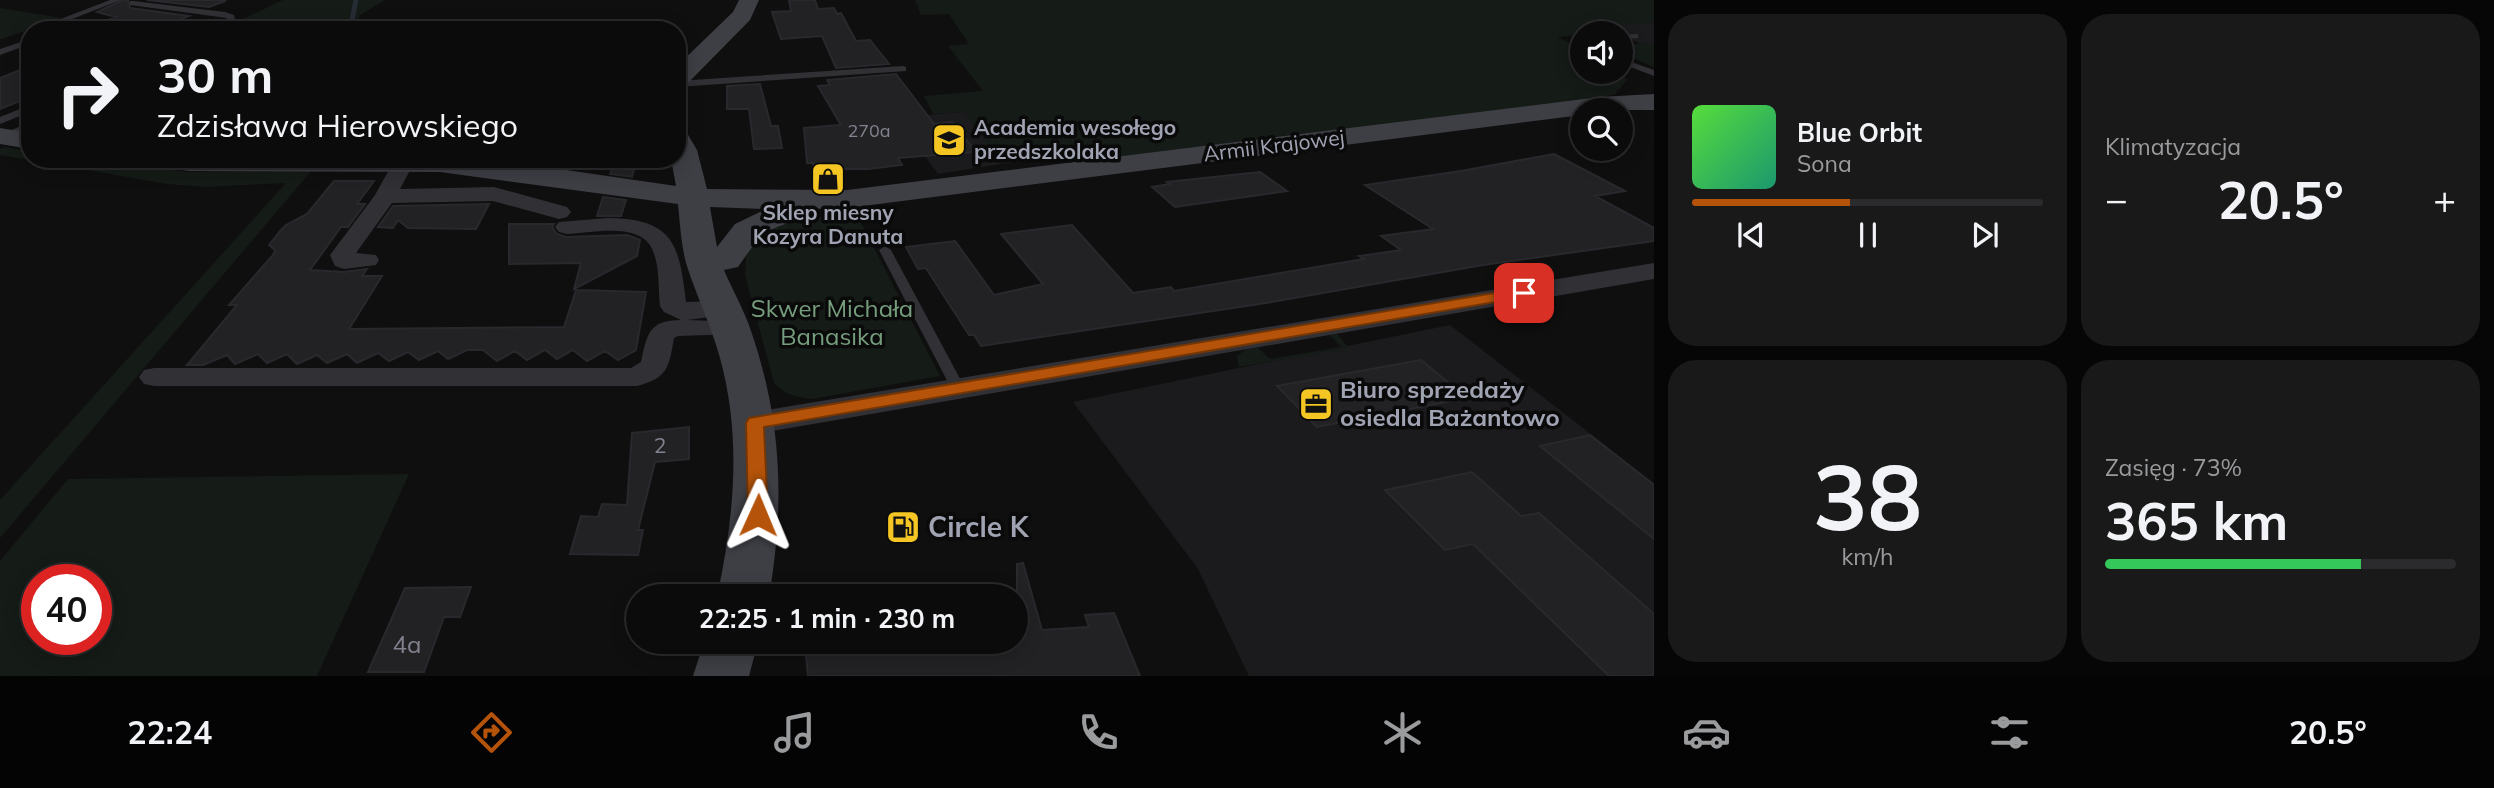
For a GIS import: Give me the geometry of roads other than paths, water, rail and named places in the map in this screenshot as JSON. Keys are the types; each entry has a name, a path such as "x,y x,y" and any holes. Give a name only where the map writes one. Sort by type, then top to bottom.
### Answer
{"street":[{"path":"686,73 742,15 749,0"},
{"name":"Armii Krajowej","path":"491,168 693,197 755,200 848,199 1600,104 1653,87"},
{"path":"367,260 344,261 342,256 385,196 401,168"},
{"path":"685,168 693,197 696,233 704,266 726,300 755,423 758,515 745,584"},
{"path":"385,196 494,194 563,219 648,229 666,249 673,306 683,312 726,300"},
{"path":"154,377 637,377 655,366 662,334 726,300 741,234 751,226 778,215 848,199"},
{"path":"755,423 1654,271"},
{"path":"721,676 727,654"}],"lane":[{"path":"60,21 117,0"},
{"path":"85,21 137,1 225,14 231,17 229,21"},
{"path":"0,43 21,35"},
{"path":"0,52 21,44"},
{"path":"686,82 790,78 904,69"},
{"path":"1633,71 1653,87"},
{"path":"1633,75 1653,87"},
{"path":"7,135 21,119"},
{"path":"885,250 958,388"}],"waterway":[{"path":"352,21 356,0"}],"place":[{"name":"Academia wesołego przedszkolaka","path":"949,140"},
{"name":"Sklep miesny Kozyra Danuta","path":"828,179"},
{"name":"Biuro sprzedaży osiedla Bażantowo","path":"1316,404"},
{"name":"Circle K","path":"903,527"}],"park label":[{"name":"Skwer Michała Banasika","path":"832,323"}]}
